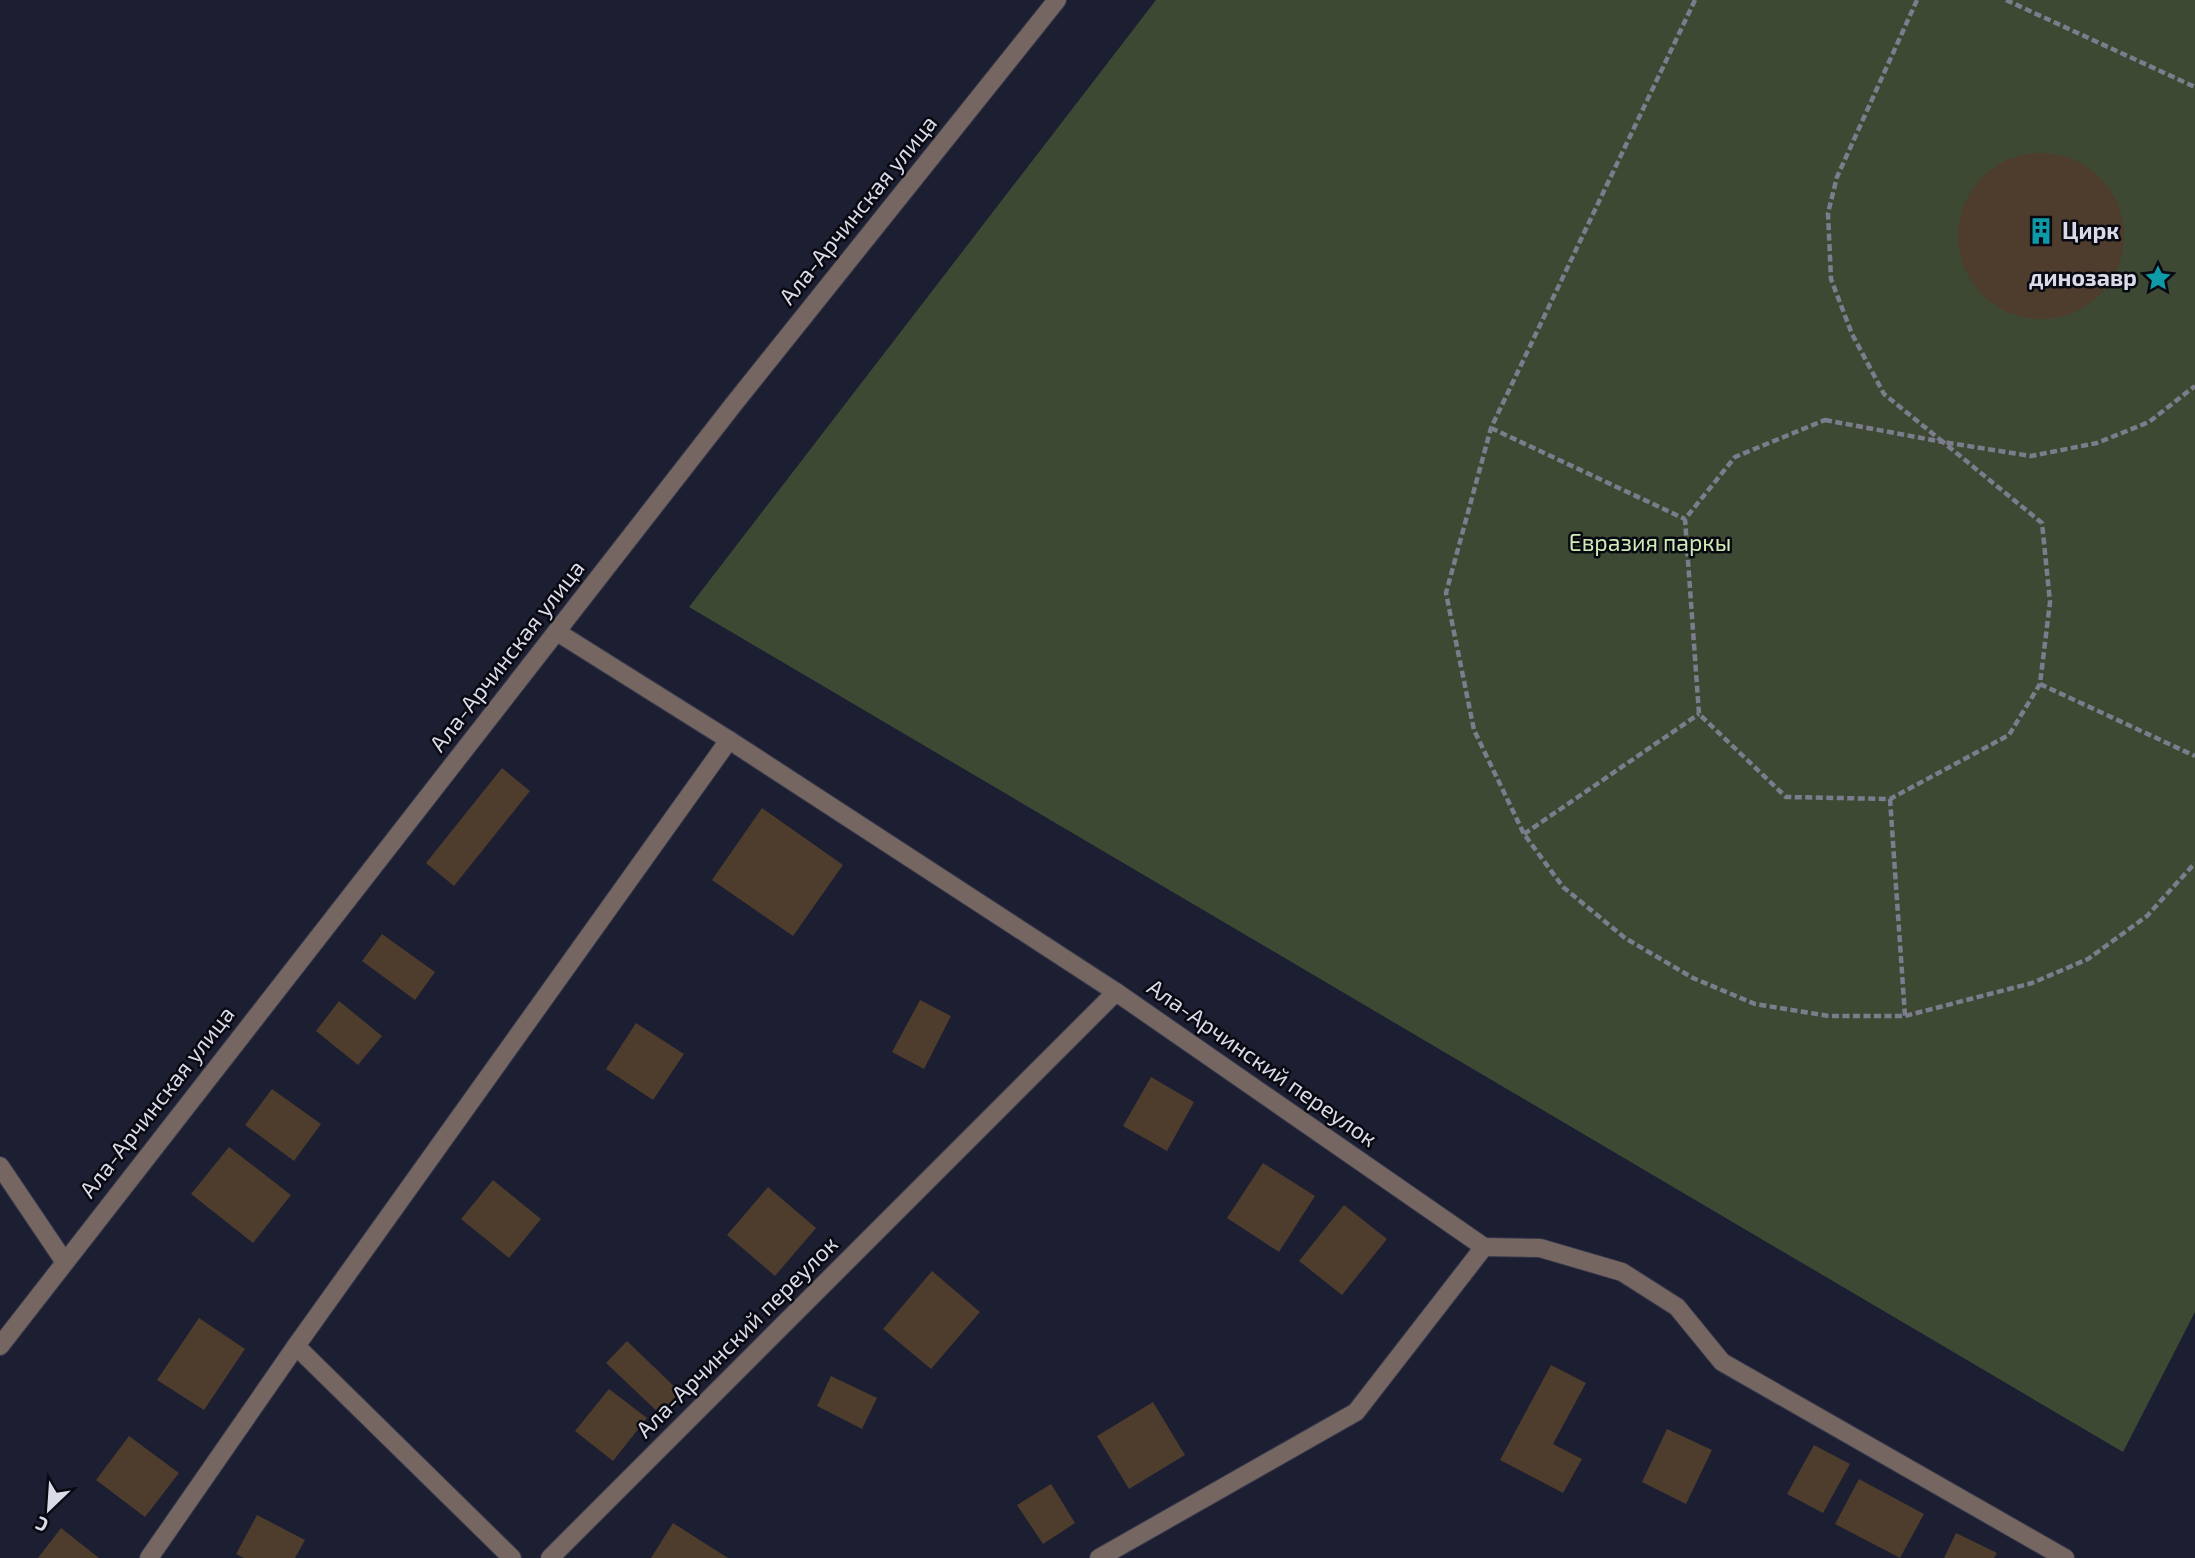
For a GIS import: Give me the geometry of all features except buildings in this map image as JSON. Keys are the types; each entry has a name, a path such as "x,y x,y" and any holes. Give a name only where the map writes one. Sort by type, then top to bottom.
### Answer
{"street":[{"name":"Ала-Арчинская улица","path":"0,1346 733,405 1057,0"},
{"path":"557,632 729,740 1116,992"},
{"path":"149,1558 296,1346 729,740"},
{"name":"Ала-Арчинский переулок","path":"550,1558 1116,992 1484,1247"},
{"path":"0,1166 64,1261"},
{"path":"1099,1558 1356,1412 1484,1247 1540,1248 1622,1272 1677,1307 1722,1362 2065,1558"},
{"path":"296,1346 512,1558"}],"path":[{"path":"1695,0 1491,428 1446,593 1474,730 1524,834 1563,887 1625,938 1693,978 1755,1004 1829,1016 1905,1016 2032,983 2088,959 2147,916 2195,863"},
{"path":"1917,0 1837,177 1828,213 1830,279 1853,334 1884,394 1943,442 2042,523 2050,602 2039,684 2009,735 1890,799 1786,797 1699,714 1685,519 1735,457 1825,420 1943,442 2031,456 2097,443 2150,422 2195,386"},
{"path":"2006,0 2195,87"},
{"path":"1491,428 1685,519"},
{"path":"2039,684 2195,756"},
{"path":"1524,834 1699,714"},
{"path":"1890,799 1905,1016"}],"green space":[{"name":"Евразия паркы","path":"1156,0 2195,0 2195,1312 2123,1452 689,607"}],"place":[{"name":"Цирк","path":"2041,231"},
{"name":"динозавр","path":"2158,278"}]}
